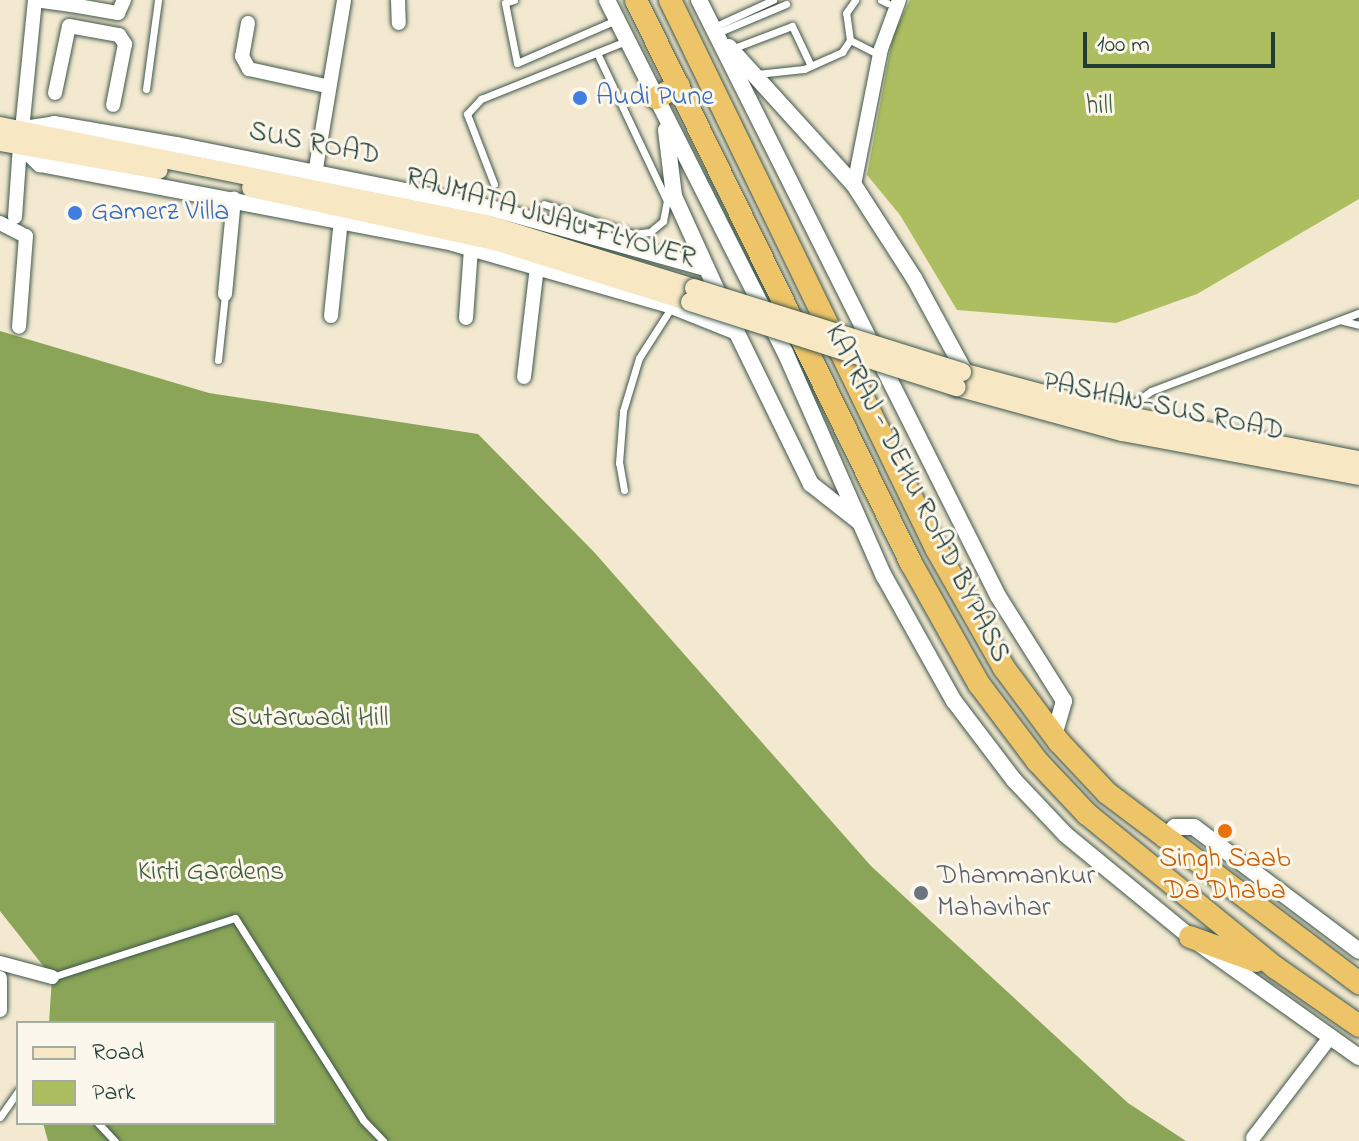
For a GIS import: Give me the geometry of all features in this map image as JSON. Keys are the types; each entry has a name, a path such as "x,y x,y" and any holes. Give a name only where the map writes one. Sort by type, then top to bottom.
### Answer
{"highway":[{"name":"KATRAJ - DEHU ROAD BYPASS","path":"636,0 911,563 979,684 1037,761 1087,814 1276,968 1359,1026"},
{"name":"KATRAJ - DEHU ROAD BYPASS","path":"678,3 950,575 1004,668 1054,735 1107,793 1163,839 1359,983"},
{"path":"660,107 679,86"},
{"path":"1190,937 1276,968"}],"main road":[{"name":"SUS ROAD","path":"0,126 21,137"},
{"name":"SUS ROAD","path":"0,142 21,137"},
{"name":"RAJMATA JIJAU FLYOVER","path":"21,137 490,225 685,299 962,378"},
{"name":"PASHAN-SUS ROAD","path":"962,378 1119,414 1359,460"},
{"name":"PASHAN-SUS ROAD","path":"962,378 1122,432 1359,476"}],"street":[{"path":"15,217 35,0 73,3 118,13 124,0"},
{"path":"315,174 326,86 344,0"},
{"path":"398,0 399,23"},
{"path":"607,0 785,352 861,523 954,701 1014,780 1066,835 1190,937 1359,1057"},
{"path":"699,0 998,596 1064,701 1054,735"},
{"path":"854,185 889,1"},
{"path":"248,23 242,56 249,69 326,86"},
{"path":"55,93 69,26 119,35 125,44 113,105"},
{"path":"720,37 757,74 854,185 951,343 962,378"},
{"path":"30,68 59,72"},
{"path":"660,107 674,196 706,268 811,484 861,523"},
{"name":"SUS ROAD","path":"685,299 341,220 40,164 21,137 54,124 140,132 315,174 515,215 706,268"},
{"path":"225,294 234,198"},
{"path":"331,316 341,220"},
{"path":"0,223 26,236 19,327"},
{"path":"466,318 471,248"},
{"path":"524,377 537,267"},
{"path":"685,299 737,332"},
{"path":"1163,839 1175,827 1194,827 1359,951"},
{"path":"0,963 52,977"},
{"path":"0,978 0,1010"},
{"path":"1253,1138 1331,1036"}],"lane":[{"path":"146,89 158,0"},
{"path":"514,0 505,3 517,63 616,20"},
{"path":"720,37 773,0"},
{"path":"757,74 811,66 842,52 850,40 846,13 855,0"},
{"path":"720,37 786,4"},
{"path":"720,37 792,26 811,66"},
{"path":"850,40 880,55"},
{"path":"494,184 467,114 481,99 626,41"},
{"path":"544,204 633,234 650,232 663,221 667,201 597,53"},
{"path":"218,360 225,294"},
{"path":"624,490 619,463 623,411 639,358 685,299"},
{"path":"1119,414 1151,391 1359,313"},
{"path":"1343,321 1359,325"},
{"path":"52,977 235,918 363,1120 383,1141"},
{"path":"0,1117 16,1094"},
{"path":"100,1125 115,1141"}],"green space":[{"name":"hill","path":"910,0 1359,0 1359,199 1197,294 1116,323 957,310 900,215 867,175 893,35"},
{"name":"Sutarwadi Hill","path":"0,331 209,393 478,434 594,552 871,866 1128,1103 1186,1141 48,1141 44,1125 276,1125 276,1021 49,1021 52,977 0,911"}],"place":[{"name":"Audi Pune","path":"580,98"},
{"name":"Gamerz Villa","path":"75,213"},
{"name":"Singh Saab Da Dhaba","path":"1225,831"},
{"name":"Dhammankur Mahavihar","path":"921,893"}],"park label":[{"name":"Kirti Gardens","path":"211,873"}]}
